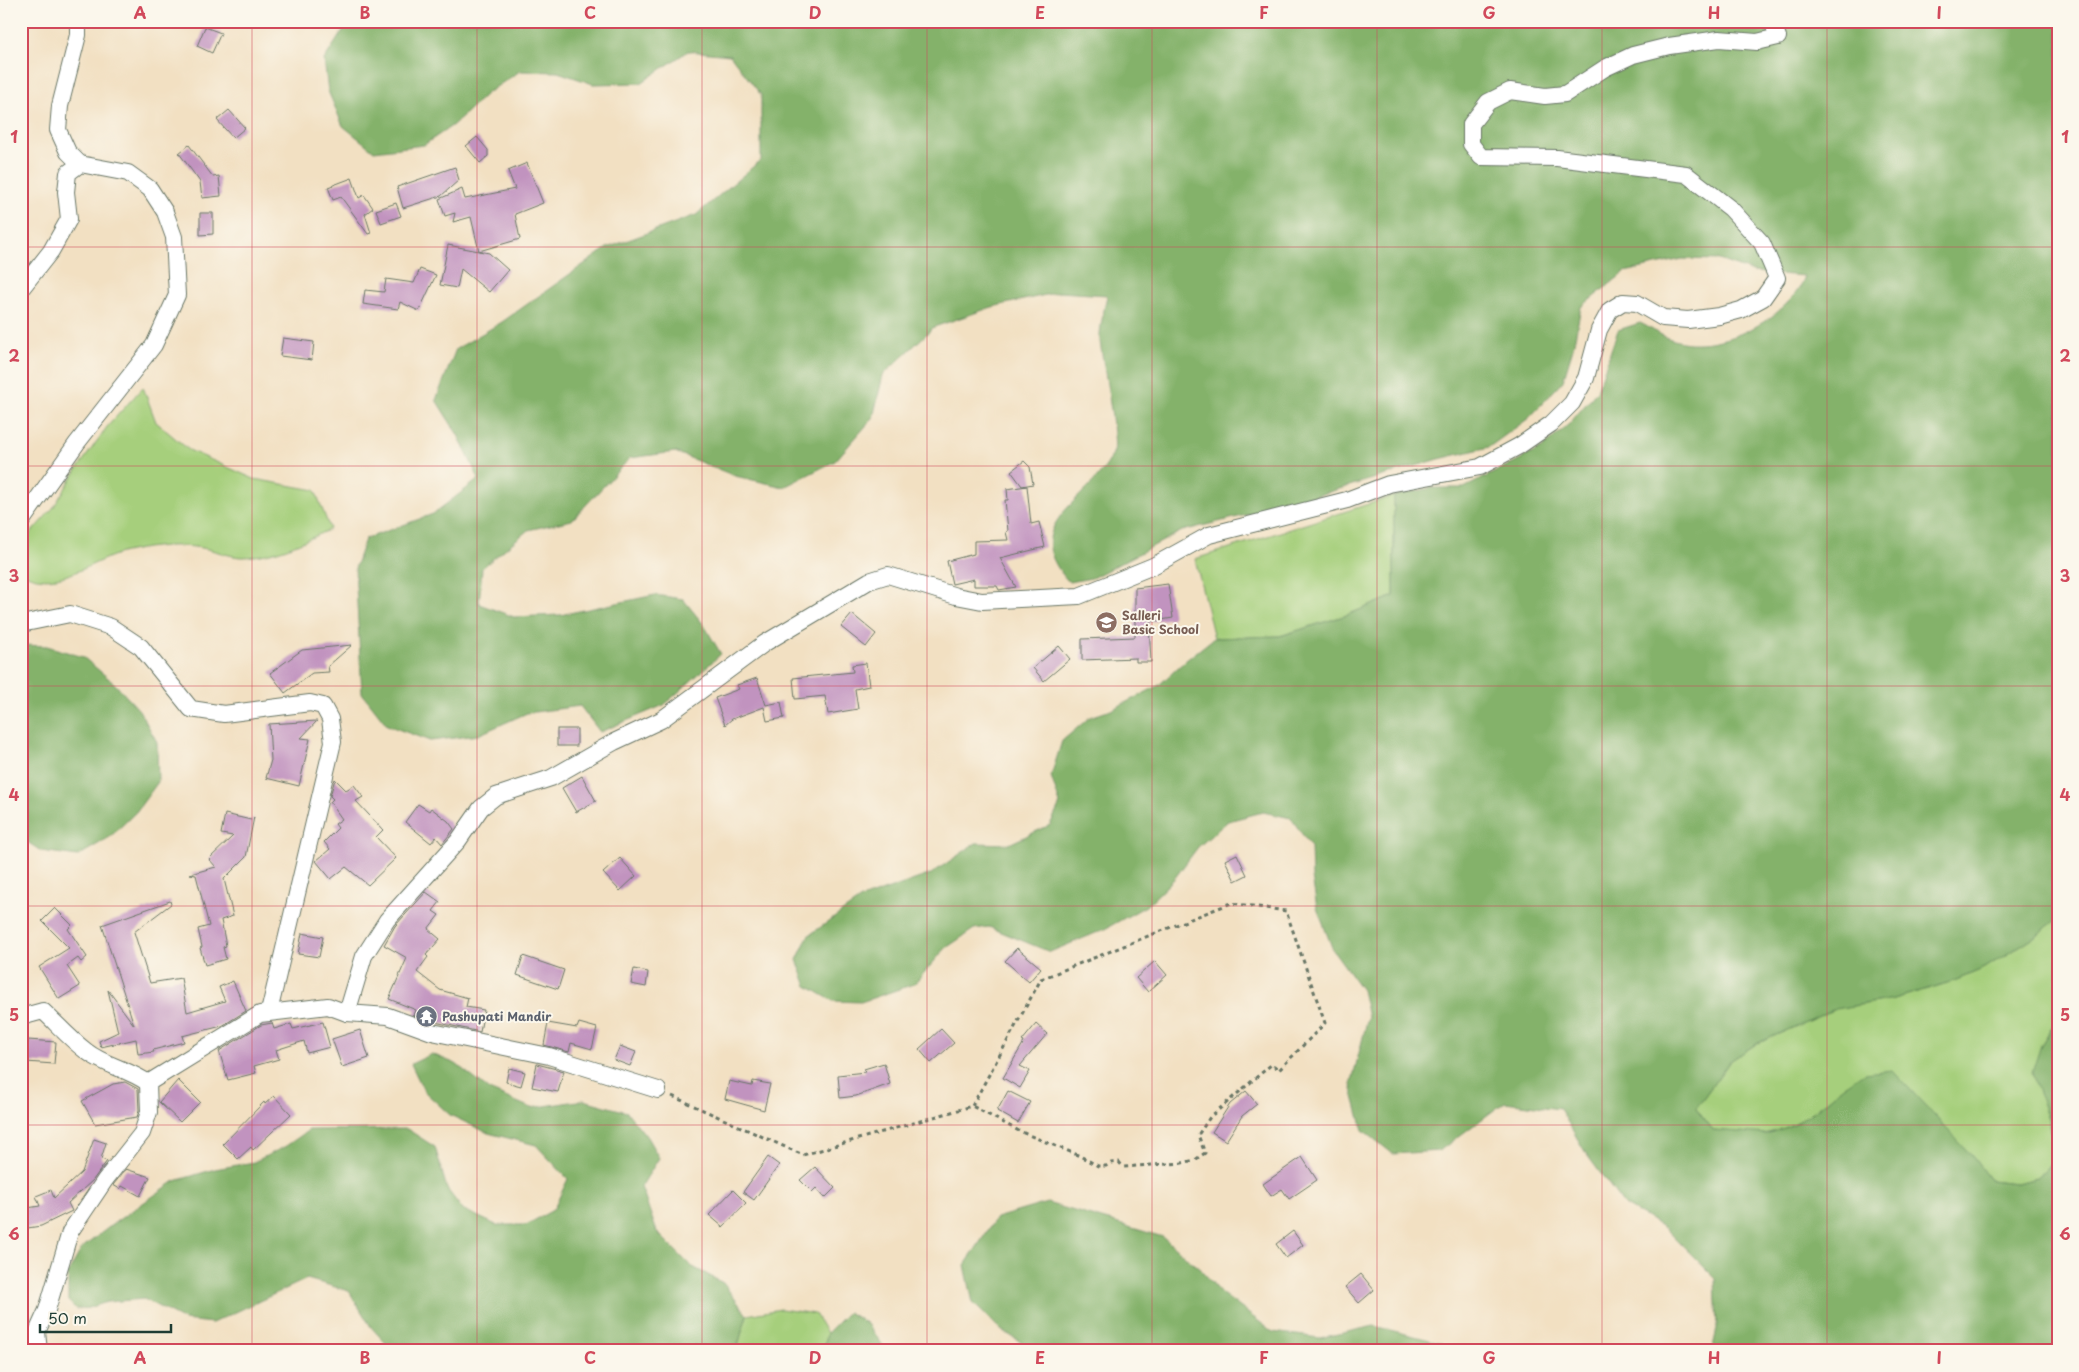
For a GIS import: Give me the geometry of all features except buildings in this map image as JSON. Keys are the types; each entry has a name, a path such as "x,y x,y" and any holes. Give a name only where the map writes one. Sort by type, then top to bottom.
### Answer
{"street":[{"path":"21,522 77,442 154,345 177,295 174,237 165,212 150,188 128,173 80,164 68,152 58,130 60,106 78,35 78,21"},
{"path":"347,1013 364,956 386,920 458,841 481,808 496,796 551,778 614,742 661,720 765,643 869,581 888,575 956,596 982,601 1079,596 1153,566 1209,535 1347,500 1389,484 1480,467 1488,463 1551,424 1572,403 1586,378 1599,330 1610,310 1623,302 1637,303 1664,318 1688,320 1719,316 1741,310 1763,298 1777,278 1762,243 1731,209 1686,174 1557,158 1481,157 1470,144 1471,124 1488,102 1510,91 1545,96 1565,94 1605,68 1633,55 1669,46 1720,40 1757,42 1778,37 1772,21"},
{"path":"21,290 51,251 69,219 66,192 68,172 80,164"},
{"path":"21,624 70,614 111,627 141,647 191,709 224,714 310,703 323,706 330,719 333,742 269,1012"},
{"path":"148,1083 260,1014 328,1006 347,1013 388,1016 432,1032 549,1056 658,1090"},
{"path":"21,1017 43,1011 86,1052 116,1068 135,1074 148,1083"},
{"path":"39,1351 37,1332 47,1310 70,1232 105,1180 142,1133 149,1112 148,1083"}],"path":[{"path":"658,1090 803,1155 972,1106 1018,1131 1080,1156 1098,1166 1119,1162 1123,1167 1195,1160 1205,1153 1198,1135 1210,1117 1272,1064 1279,1070 1325,1023 1286,911 1231,903 1041,979 972,1106"}],"green space":[{"path":"349,21 2058,21 2058,918 2037,935 1985,968 1954,981 1894,999 1835,1009 1756,1044 1730,1061 1696,1108 1713,1130 1767,1134 1793,1125 1819,1108 1842,1087 1864,1073 1892,1070 1972,1156 1990,1180 2016,1183 2038,1178 2057,1157 2050,1125 2032,1073 2041,1045 2058,1018 2058,1351 1712,1351 1717,1329 1715,1278 1665,1228 1624,1205 1587,1155 1560,1109 1505,1102 1439,1151 1393,1154 1363,1130 1351,1085 1368,1017 1362,990 1333,950 1317,908 1312,877 1311,847 1291,818 1263,812 1228,821 1198,847 1174,879 1146,906 1103,930 1050,952 989,927 974,929 946,948 914,984 861,1002 833,1001 807,986 797,960 808,936 861,899 931,874 976,843 1009,844 1050,825 1060,804 1051,776 1062,741 1090,717 1111,710 1158,686 1214,638 1280,636 1347,615 1394,596 1394,496 1431,488 1464,488 1542,448 1569,424 1597,391 1618,330 1640,323 1670,339 1691,343 1710,342 1730,337 1768,319 1784,306 1797,292 1805,276 1753,272 1719,260 1682,259 1625,272 1581,307 1573,348 1563,381 1529,418 1489,447 1439,459 1286,505 1182,531 1092,578 1069,582 1054,561 1050,543 1054,527 1063,512 1104,468 1114,451 1115,444 1100,341 1101,324 1107,295 1059,292 992,307 934,327 883,375 873,418 835,461 784,487 735,476 675,452 630,458 572,520 528,530 482,568 479,604 514,617 560,615 655,595 683,599 704,625 721,654 664,705 600,732 580,706 527,713 478,735 430,741 387,725 362,693 355,568 365,539 433,514 479,479 458,435 436,400 456,349 502,322 607,248 696,215 761,160 761,95 730,55 688,51 641,83 593,84 558,72 520,71 487,93 453,125 424,145 374,151 343,126 328,91 324,60"},
{"path":"143,387 156,422 189,450 254,479 315,490 330,529 288,548 255,556 238,557 202,548 166,546 139,549 116,555 62,577 49,579 35,578 21,572 21,544 53,508 107,427"},
{"path":"1394,496 1394,596 1347,615 1280,636 1214,638 1195,559"},
{"path":"21,645 47,646 83,657 114,683 139,710 157,742 158,782 136,812 110,837 78,856 41,851 21,838"},
{"path":"2058,918 2058,1018 2041,1045 2050,1125 2057,1157 2038,1178 2016,1183 1990,1180 1971,1156 1842,1087 1817,1109 1798,1121 1778,1130 1761,1134 1713,1130 1696,1108 1730,1061 1756,1044 1835,1009 1894,999 1954,981 1985,968 2037,935"},
{"path":"432,1054 456,1064 489,1090 531,1108 584,1100 627,1112 647,1137 659,1158 641,1187 657,1232 691,1266 723,1283 747,1315 738,1345 729,1351 393,1351 371,1327 349,1291 307,1279 212,1323 184,1320 144,1299 107,1302 89,1308 76,1309 68,1301 68,1273 82,1248 117,1221 175,1181 215,1169 254,1162 286,1146 309,1130 407,1129 435,1147 447,1189 462,1209 496,1225 526,1225 553,1210 568,1179 536,1145 488,1133 450,1115 424,1091 411,1064"},
{"path":"1047,1203 1163,1237 1203,1272 1221,1293 1273,1332 1320,1338 1374,1326 1442,1343 1450,1351 1036,1351 1001,1330 973,1303 965,1265 996,1218"},
{"path":"781,1309 815,1314 827,1333 824,1351 729,1351 738,1345 747,1315"},
{"path":"848,1312 867,1324 887,1351 824,1351 827,1333"}],"place":[{"name":"Salleri Basic School","path":"1106,623"},
{"name":"Pashupati Mandir","path":"426,1017"}]}
